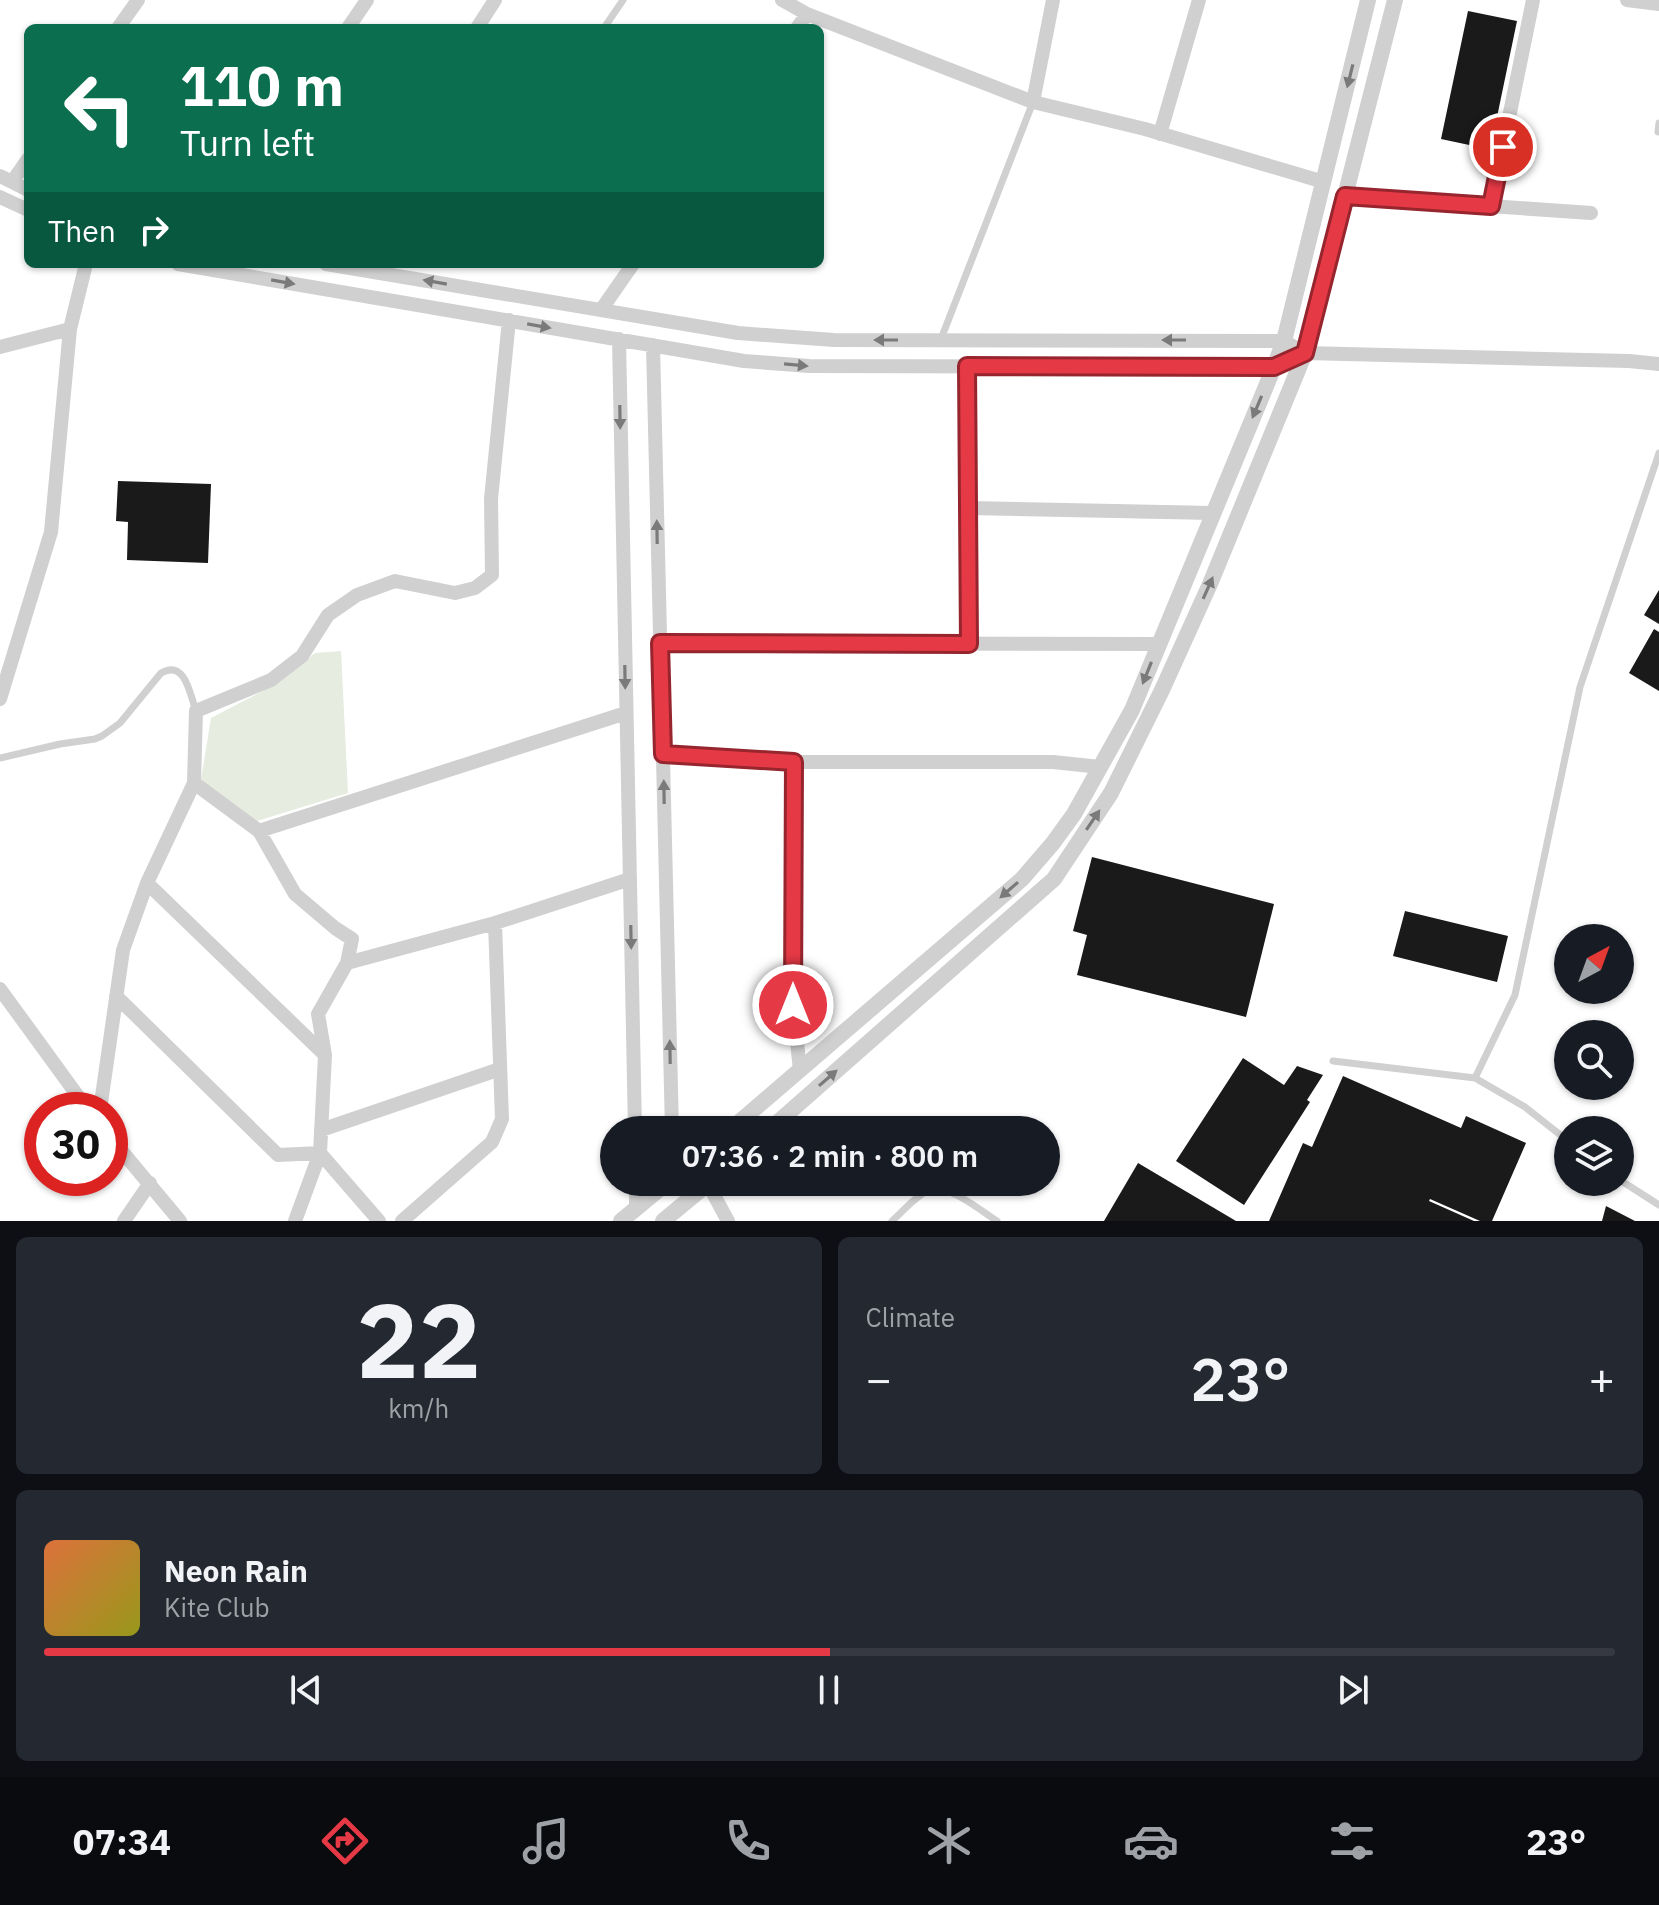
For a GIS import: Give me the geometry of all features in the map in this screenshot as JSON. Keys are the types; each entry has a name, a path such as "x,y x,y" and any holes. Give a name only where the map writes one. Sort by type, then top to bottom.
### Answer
{"street":[{"path":"121,24 138,0"},
{"path":"351,24 367,0"},
{"path":"480,24 495,0"},
{"path":"782,0 807,14 1033,102 1160,134 1324,182"},
{"path":"1033,102 1053,0"},
{"path":"1160,134 1199,0"},
{"path":"746,1116 1022,879 1074,814 1132,710 1284,341 1368,0"},
{"path":"785,1116 1054,879 1111,793 1210,584 1305,353 1395,0"},
{"path":"1491,206 1533,0"},
{"path":"1627,0 1659,4"},
{"path":"800,24 807,14"},
{"path":"24,163 6,179 24,188"},
{"path":"1345,196 1591,213"},
{"path":"0,197 24,208"},
{"path":"0,699 51,532 70,329 85,268"},
{"path":"202,268 744,361 809,366 1274,367 1305,353 1659,364"},
{"path":"350,268 738,333 834,340 1284,341 1305,353"},
{"path":"601,310 630,268"},
{"path":"103,1092 123,950 147,883 194,783 196,711 271,680 302,656 328,615 357,595 395,581 455,593 475,588 492,575 491,499 509,320"},
{"path":"0,347 70,329"},
{"path":"619,339 635,1116"},
{"path":"653,345 672,1116"},
{"path":"967,366 969,644"},
{"path":"968,508 1213,513"},
{"path":"660,643 1159,644"},
{"path":"259,831 626,713"},
{"path":"663,754 794,762 1053,762 1100,767"},
{"path":"794,762 793,1005 800,1070"},
{"path":"194,783 259,831 295,894 352,939 347,963 318,1014 325,1055 320,1153 295,1221"},
{"path":"347,963 495,923 630,879"},
{"path":"147,883 325,1055"},
{"path":"402,1221 492,1142 502,1119 495,923"},
{"path":"0,989 75,1092"},
{"path":"116,996 278,1155 320,1153"},
{"path":"321,1130 500,1069"},
{"path":"320,1153 379,1221"},
{"path":"128,1158 180,1221"},
{"path":"124,1221 150,1183"},
{"path":"636,1196 636,1208"},
{"path":"621,1221 651,1196"},
{"path":"663,1221 693,1196"},
{"path":"716,1196 728,1221"}],"lane":[{"path":"607,24 623,0"},
{"path":"940,340 1033,102"},
{"path":"1475,1078 1515,995 1580,687 1659,453"},
{"path":"0,758 102,736 120,723 161,673 169,669 178,671 185,678 196,711"},
{"path":"1333,1061 1475,1078 1525,1107 1554,1130"},
{"path":"892,1221 927,1191 937,1188 947,1190 997,1221"},
{"path":"1634,1189 1659,1205"}],"shaded area":[{"path":"341,651 348,793 257,821 201,780 211,718 280,682 315,653"}],"building":[{"path":"1468,11 1517,21 1492,141 1476,138 1474,146 1441,139"},
{"path":"118,481 211,484 208,563 127,560 128,522 116,521"},
{"path":"1659,590 1659,624 1644,615"},
{"path":"1654,629 1659,632 1659,691 1629,673"},
{"path":"1092,857 1274,904 1246,1017 1077,975 1087,935 1073,931"},
{"path":"1405,911 1508,936 1497,982 1393,956"},
{"path":"1243,1058 1284,1085 1297,1066 1323,1075 1307,1100 1310,1102 1244,1205 1176,1161"},
{"path":"1343,1076 1461,1128 1466,1116 1526,1143 1492,1221 1480,1221 1430,1199 1474,1221 1269,1221 1303,1143 1312,1147"},
{"path":"1138,1163 1236,1221 1104,1221"},
{"path":"1606,1206 1635,1221 1602,1221"}],"route":[{"path":"793,1005 794,762 663,754 660,643 969,644 967,366 1274,367 1305,353 1345,196 1491,206 1503,147"}]}
